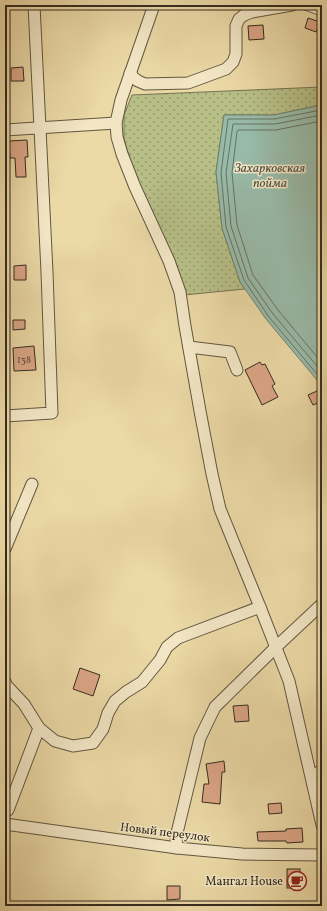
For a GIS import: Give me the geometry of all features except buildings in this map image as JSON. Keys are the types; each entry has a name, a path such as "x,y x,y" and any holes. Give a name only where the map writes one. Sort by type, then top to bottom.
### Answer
{"street":[{"path":"5,416 52,413 47,272 34,5"},
{"path":"154,5 121,100 116,123 117,137 135,187 169,261 180,292 188,347 210,467 220,508 289,681 322,825"},
{"path":"130,73 138,82 145,84 188,83 226,69 233,62 236,54 236,26 239,19 252,12 292,5"},
{"path":"308,5 322,10"},
{"path":"5,130 116,123"},
{"path":"188,347 230,352 237,370"},
{"path":"5,549 32,484"},
{"path":"177,848 176,837 200,738 215,707 322,604"},
{"path":"5,682 24,704 39,728 55,741 73,746 93,743 103,728 108,713 115,700 142,682 160,660 167,647 178,638 260,607"},
{"path":"5,811 8,810 39,728"},
{"name":"Новый переулок","path":"5,824 177,848 242,854 322,855"}],"green space":[{"path":"322,87 322,107 316,106 274,115 224,115 216,172 222,228 240,282 245,289 184,295 136,180 124,139 124,115 132,95"}],"water":[{"name":"Захарковская пойма","path":"316,106 322,107 322,386 266,319 240,282 222,228 216,172 224,115 274,115"}],"place":[{"name":"Мангал House","path":"297,881"}]}
